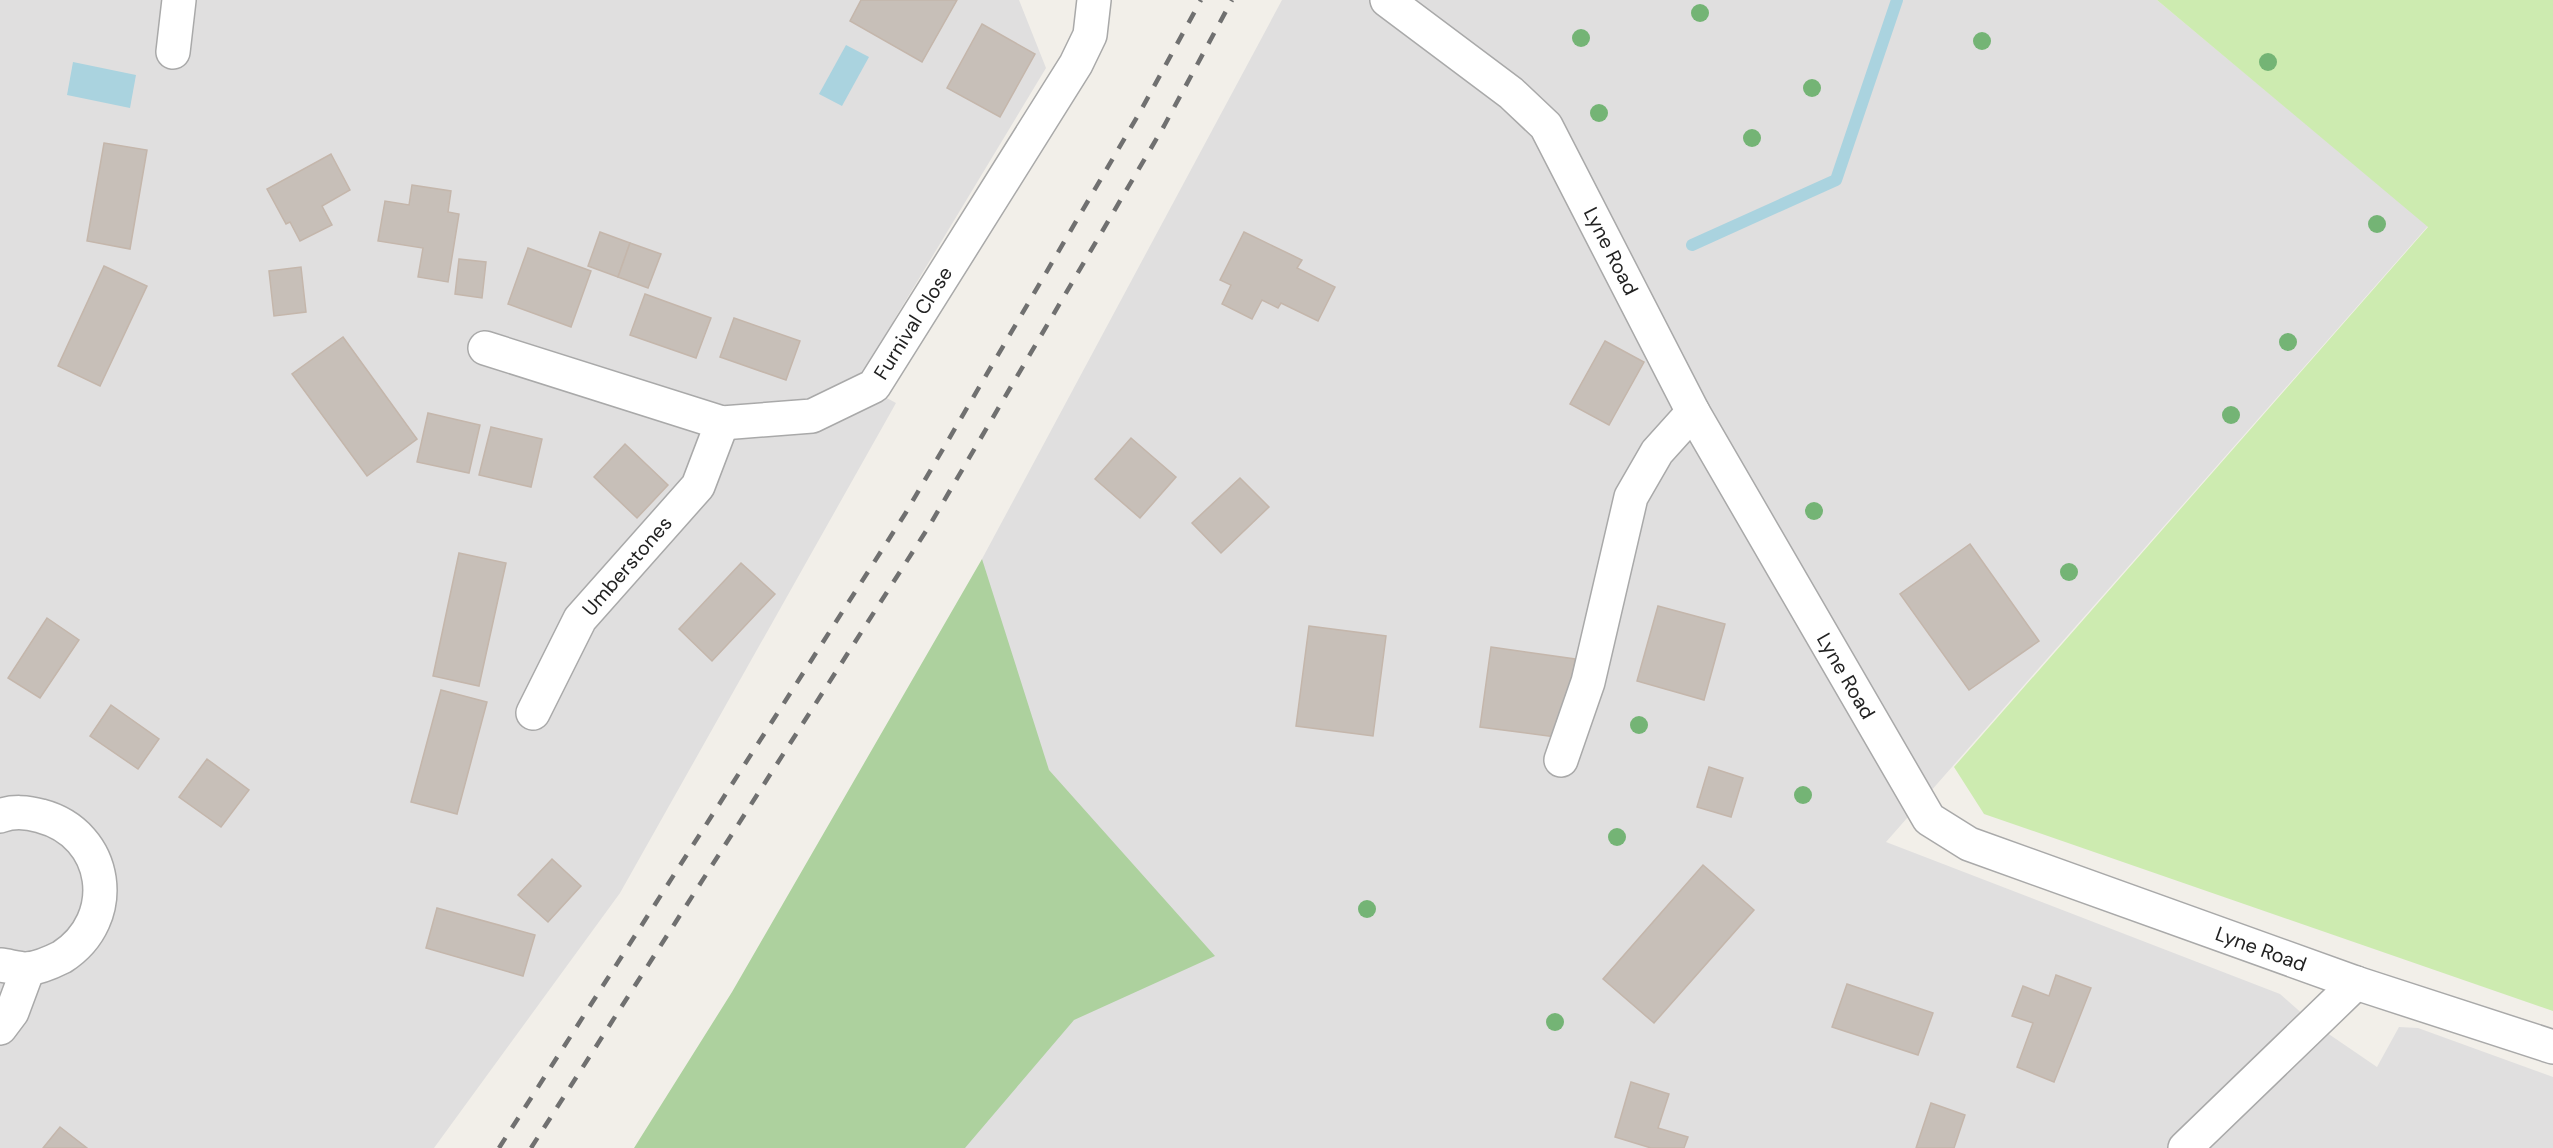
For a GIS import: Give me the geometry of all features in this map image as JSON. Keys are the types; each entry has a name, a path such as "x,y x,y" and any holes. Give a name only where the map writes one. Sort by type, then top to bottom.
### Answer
{"street":[{"path":"173,52 179,0"},
{"name":"Furnival Close","path":"485,348 722,423 812,416 874,386 1076,64 1090,35 1094,0"},
{"name":"Lyne Road","path":"1388,0 1511,93 1546,126 1693,412 1929,819 1969,844 2356,984 2553,1047"},
{"path":"1561,760 1588,682 1631,497 1657,452 1693,412"},
{"name":"Umberstones","path":"533,712 580,619 698,486 722,423"},
{"path":"0,816 30,813 55,819 76,834 92,854 100,879 99,904 91,928 75,948 53,962 14,967 12,1012 0,1028"},
{"path":"2185,1148 2356,984"}],"shaded area":[{"path":"0,0 1019,0 1046,68 894,320 883,396 896,403 620,893 434,1148 0,1148"},
{"path":"1282,0 2157,0 2428,226 1886,842 2280,994 2314,1024 2377,1067 2399,1027 2418,1028 2553,1077 2553,1148 962,1148 982,559"}],"green space":[{"path":"2157,0 2553,0 2553,1011 1984,814 1954,767 2428,227"},
{"path":"982,559 1049,770 1215,956 1074,1020 965,1148 634,1148 732,992"}],"water":[{"path":"846,45 869,57 842,106 819,94"},
{"path":"73,62 136,75 130,108 67,95"}],"building":[{"path":"861,0 957,0 922,62 850,21"},
{"path":"982,24 1035,54 1000,117 947,88"},
{"path":"104,143 147,150 130,249 87,241"},
{"path":"331,154 350,190 322,206 332,225 300,241 290,222 286,224 267,189"},
{"path":"412,185 451,191 448,212 459,214 448,282 418,277 423,248 378,241 385,201 409,205"},
{"path":"600,232 630,243 618,277 588,266"},
{"path":"1244,232 1302,260 1297,268 1335,287 1318,321 1281,303 1278,308 1262,300 1252,319 1222,304 1231,285 1220,280"},
{"path":"630,243 661,254 648,288 618,277"},
{"path":"528,248 591,271 571,327 508,304"},
{"path":"459,259 486,262 482,298 455,294"},
{"path":"104,266 147,286 100,386 58,366"},
{"path":"301,267 306,312 274,316 269,271"},
{"path":"645,294 711,318 696,358 630,335"},
{"path":"734,318 800,341 786,380 720,357"},
{"path":"343,337 417,439 367,476 292,374"},
{"path":"1605,341 1644,362 1609,425 1570,404"},
{"path":"428,413 480,425 469,473 417,462"},
{"path":"491,427 542,439 531,487 479,475"},
{"path":"1131,438 1176,477 1140,518 1095,479"},
{"path":"625,444 668,485 637,518 594,477"},
{"path":"1240,478 1269,507 1221,553 1192,523"},
{"path":"1970,544 2039,641 1969,690 1900,594"},
{"path":"459,553 506,563 479,686 433,676"},
{"path":"741,563 775,594 712,661 679,629"},
{"path":"1658,606 1725,624 1704,700 1637,681"},
{"path":"47,618 79,640 40,698 8,678"},
{"path":"1309,626 1386,636 1373,736 1296,726"},
{"path":"1491,647 1575,659 1563,738 1480,727"},
{"path":"441,690 487,702 457,814 411,802"},
{"path":"111,705 159,739 138,769 90,736"},
{"path":"207,759 249,790 221,827 179,797"},
{"path":"1709,767 1743,778 1731,817 1697,807"},
{"path":"552,859 581,886 548,922 518,895"},
{"path":"1703,865 1754,910 1654,1023 1603,979"},
{"path":"437,908 535,935 523,976 426,948"},
{"path":"2056,975 2091,988 2054,1082 2017,1067 2033,1023 2012,1016 2023,986 2049,996"},
{"path":"1847,984 1933,1013 1918,1055 1832,1027"},
{"path":"1631,1082 1669,1094 1658,1128 1688,1137 1684,1148 1651,1148 1615,1137"},
{"path":"1931,1103 1965,1115 1954,1148 1916,1148"},
{"path":"60,1127 87,1148 43,1148"}],"waterway":[{"path":"1692,245 1836,180 1897,0"}],"railway":[{"path":"499,1148 905,514 1140,112 1201,0"},
{"path":"531,1148 928,528 1164,126 1232,0"}]}
